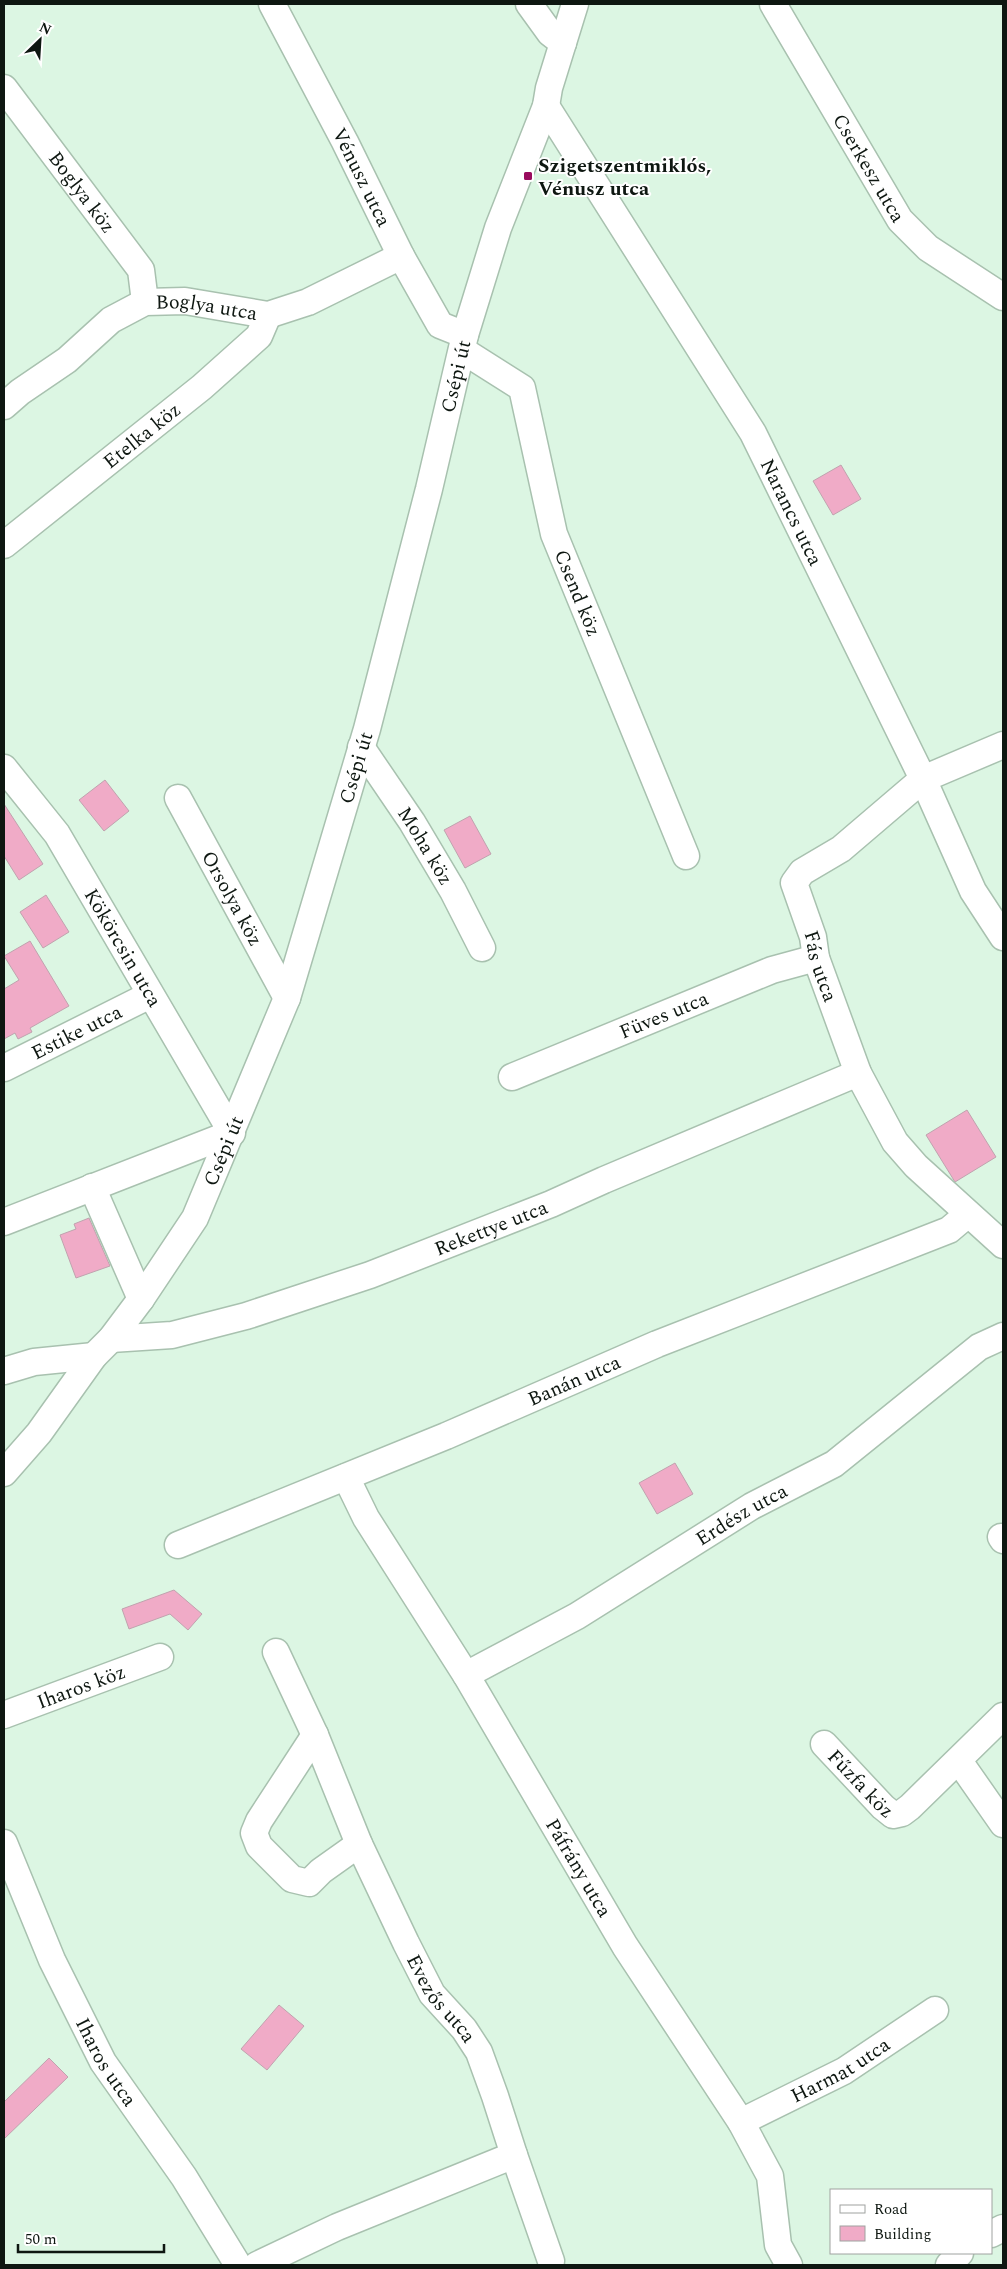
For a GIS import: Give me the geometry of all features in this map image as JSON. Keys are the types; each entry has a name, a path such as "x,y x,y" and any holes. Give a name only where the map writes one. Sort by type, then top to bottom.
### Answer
{"street":[{"name":"Vénusz utca","path":"272,4 345,142 401,256 440,325 463,342"},
{"path":"530,4 550,33 563,43"},
{"name":"Csépi út","path":"4,1472 39,1433 141,1299 195,1218 287,998 361,747 429,489 463,342 498,228 546,106 548,88 575,4"},
{"name":"Cserkesz utca","path":"773,4 900,220 928,248 1003,297"},
{"name":"Boglya köz","path":"4,88 141,270 145,302"},
{"name":"Narancs utca","path":"546,106 753,433 923,779 974,891 1003,937"},
{"name":"Boglya utca","path":"4,406 20,392 67,360 111,320 145,302 185,300 268,315 308,302 401,256"},
{"name":"Etelka köz","path":"4,545 202,387 259,336 268,315"},
{"name":"Csend köz","path":"463,342 522,388 554,534 686,856"},
{"name":"Fás utca","path":"1003,745 923,779 841,849 802,872 794,883 813,937 816,958 858,1074 895,1142 916,1166 1003,1245"},
{"name":"Moha köz","path":"361,747 417,830 453,891 482,948"},
{"name":"Kökörcsin utca","path":"4,768 57,834 232,1133"},
{"name":"Orsolya köz","path":"178,798 287,998"},
{"name":"Füves utca","path":"512,1077 772,970 816,958"},
{"name":"Estike utca","path":"4,1068 150,995"},
{"name":"Rekettye utca","path":"4,1371 34,1362 172,1335 246,1316 370,1275 551,1204 858,1074"},
{"path":"4,1222 232,1133"},
{"path":"92,1187 141,1299"},
{"name":"Banán utca","path":"178,1545 446,1436 657,1344 949,1230 968,1214"},
{"name":"Erdész utca","path":"466,1675 577,1616 752,1506 834,1464 979,1347 1003,1336"},
{"name":"Páfrány utca","path":"346,1477 366,1518 466,1675 625,1946 741,2122 770,2176 778,2245 789,2265"},
{"name":"Evezős utca","path":"276,1652 315,1735 360,1844 406,1943 432,1994 464,2029 479,2052 551,2261"},
{"name":"Iharos köz","path":"4,1715 160,1657"},
{"path":"1003,1716 958,1761 1003,1824"},
{"path":"315,1735 259,1821 254,1833 259,1846 292,1879 309,1883 321,1871 360,1844"},
{"name":"Fűzfa köz","path":"824,1744 883,1807 893,1815 902,1813 958,1761"},
{"name":"Iharos utca","path":"4,1843 52,1960 103,2062 184,2177 238,2265"},
{"name":"Harmat utca","path":"741,2122 844,2071 935,2010"},
{"path":"257,2265 337,2227 514,2154"},
{"path":"949,2265 959,2254"}],"building":[{"path":"841,465 861,499 833,515 813,481"},
{"path":"105,780 129,811 104,831 79,800"},
{"path":"4,804 43,864 19,880 4,856"},
{"path":"470,816 491,854 465,868 444,830"},
{"path":"46,895 69,932 43,948 20,912"},
{"path":"30,941 69,1006 30,1028 32,1032 18,1039 15,1033 4,1039 4,989 19,980 4,956"},
{"path":"967,1110 996,1157 955,1182 926,1135"},
{"path":"89,1218 110,1266 76,1278 60,1235 76,1229 74,1224"},
{"path":"675,1463 693,1494 657,1514 639,1483"},
{"path":"174,1590 202,1614 188,1630 170,1614 129,1629 122,1609"},
{"path":"279,2005 304,2026 267,2070 241,2049"},
{"path":"49,2058 68,2077 4,2139 4,2102"}],"place":[{"name":"Szigetszentmiklós, Vénusz utca","path":"528,176"}]}
